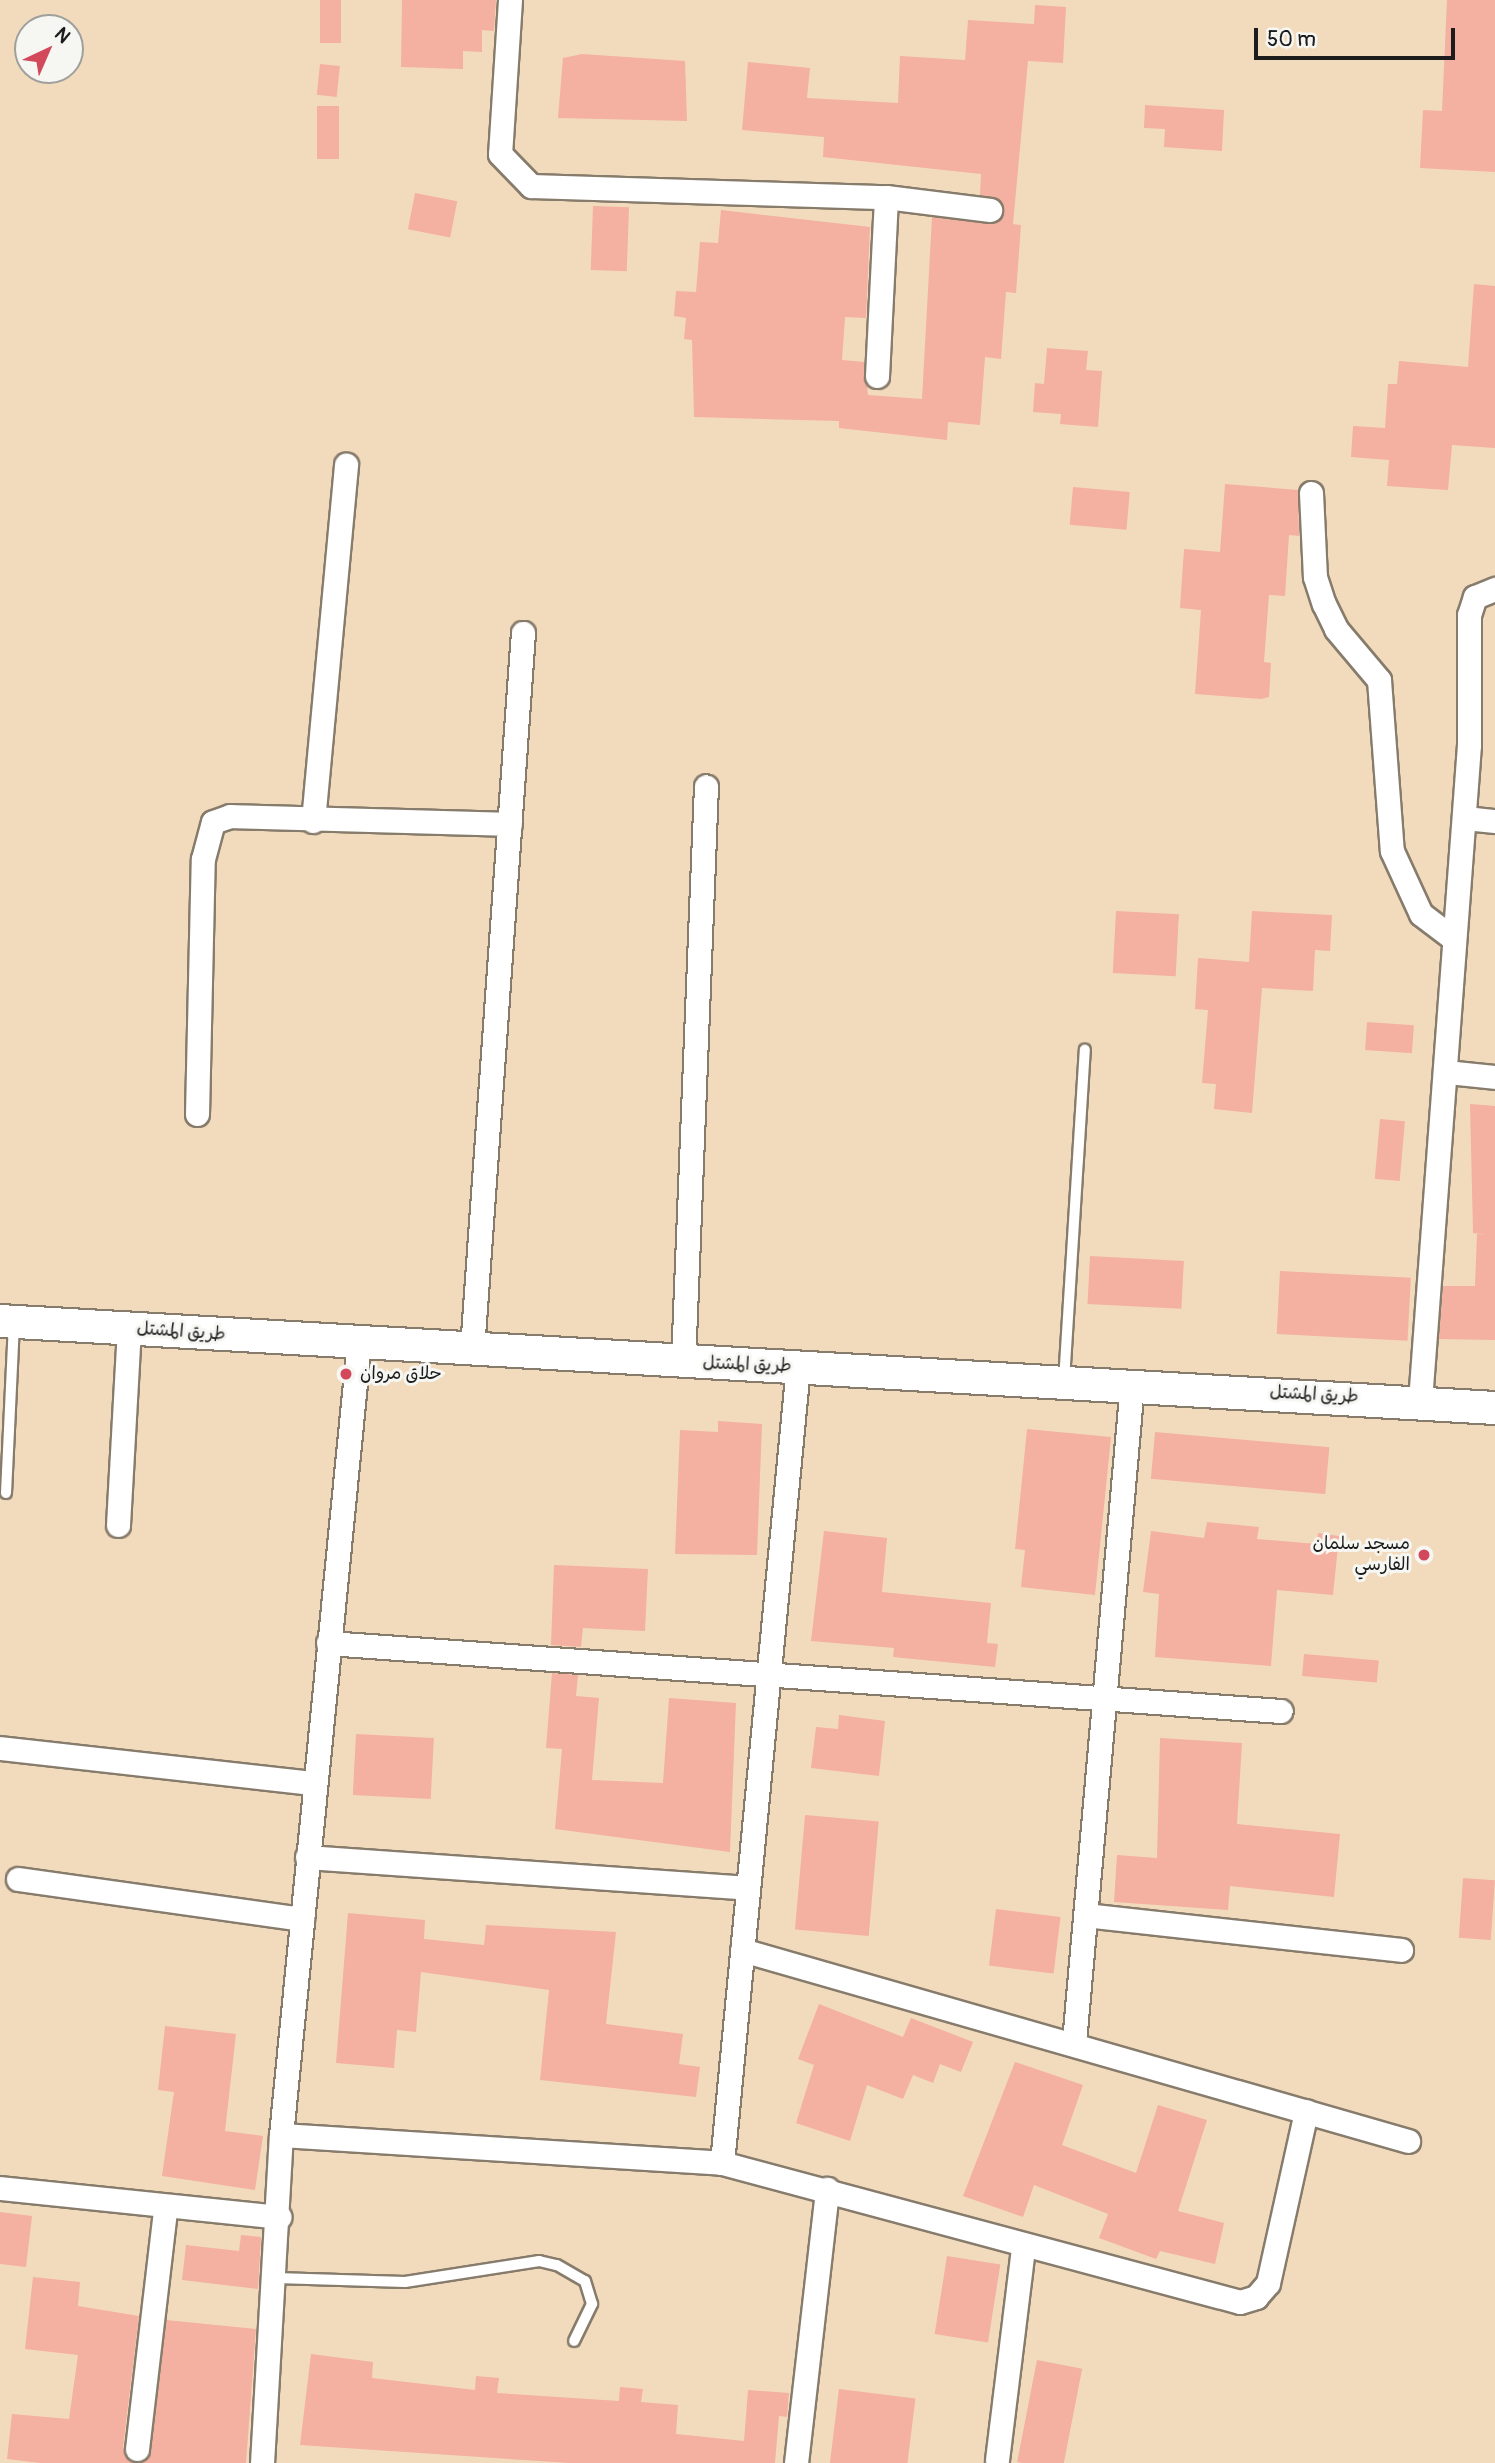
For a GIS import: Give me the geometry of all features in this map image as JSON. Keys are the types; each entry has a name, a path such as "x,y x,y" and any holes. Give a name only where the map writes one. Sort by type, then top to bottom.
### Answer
{"main road":[{"name":"طريق المشتل","path":"7,1321 683,1363 798,1366 1132,1384 1495,1408"}],"street":[{"path":"510,0 500,154 531,186 886,197 990,209"},
{"path":"877,376 886,197"},
{"path":"313,821 346,465"},
{"path":"1311,493 1315,578 1324,604 1379,680 1392,851 1421,914 1454,939"},
{"path":"1420,1401 1465,818 1469,615 1475,597 1495,589"},
{"path":"472,1349 523,633"},
{"path":"683,1363 706,786"},
{"path":"197,1114 205,838 213,822 230,817 510,824"},
{"path":"1465,818 1495,821"},
{"path":"1447,1072 1495,1077"},
{"path":"118,1525 129,1329"},
{"path":"262,2463 276,2278 281,2135 359,1343"},
{"path":"722,2163 798,1366"},
{"path":"1074,2042 1132,1384"},
{"path":"328,1643 1103,1702 1282,1711"},
{"path":"0,1748 314,1783"},
{"path":"307,1857 748,1888"},
{"path":"18,1879 302,1919"},
{"path":"1085,1915 1401,1950"},
{"path":"742,1950 1074,2042 1408,2141"},
{"path":"281,2135 722,2163 827,2189 1023,2249 1240,2302 1256,2297 1268,2283 1306,2110"},
{"path":"0,2188 166,2210 279,2217"},
{"path":"796,2463 827,2189"},
{"path":"137,2449 166,2210"},
{"path":"997,2460 1023,2249"}],"lane":[{"path":"1064,1381 1085,1050"},
{"path":"6,1493 7,1321"},
{"path":"276,2278 405,2282 539,2261 557,2265 585,2281 592,2304 574,2341"}],"building":[{"path":"320,0 341,0 341,43 320,43"},
{"path":"402,0 496,0 494,31 482,30 482,52 463,51 463,69 401,67"},
{"path":"1447,0 1495,0 1495,172 1420,168 1423,110 1442,111"},
{"path":"1035,5 1066,7 1063,63 1028,61 1013,224 1021,225 1016,293 1006,292 1001,359 985,357 980,425 948,422 947,440 839,428 839,421 694,417 692,340 684,339 686,318 674,316 676,291 696,292 700,242 718,243 721,210 870,227 866,318 845,317 842,360 864,362 868,395 922,399 932,217 989,224 1004,212 998,199 980,195 981,174 823,157 824,137 742,130 748,62 810,68 807,98 898,103 900,56 965,60 968,20 1034,24"},
{"path":"582,54 685,61 687,121 558,118 563,58"},
{"path":"320,64 340,66 337,97 317,95"},
{"path":"1145,105 1224,110 1222,151 1164,147 1165,129 1144,128"},
{"path":"317,106 339,106 339,159 317,159"},
{"path":"415,193 457,201 450,238 408,229"},
{"path":"593,206 629,207 627,271 591,270"},
{"path":"1474,284 1495,286 1495,448 1452,445 1448,490 1387,486 1389,460 1351,457 1353,426 1385,428 1388,384 1397,384 1399,361 1468,367"},
{"path":"1047,348 1088,351 1086,370 1102,371 1098,427 1060,424 1061,414 1033,412 1035,383 1044,384"},
{"path":"1225,484 1298,490 1299,536 1289,535 1285,596 1269,595 1264,662 1271,663 1269,697 1261,699 1195,694 1201,610 1180,608 1184,549 1220,552"},
{"path":"1073,487 1130,492 1126,530 1070,525"},
{"path":"1116,911 1179,914 1176,976 1113,973"},
{"path":"1252,911 1332,915 1330,951 1315,950 1313,991 1262,988 1252,1113 1214,1109 1216,1084 1202,1083 1208,1010 1195,1009 1198,958 1249,962"},
{"path":"1367,1022 1414,1025 1412,1053 1365,1050"},
{"path":"1470,1104 1495,1106 1495,1340 1439,1339 1443,1286 1475,1286 1477,1234 1488,1235 1473,1233"},
{"path":"1380,1119 1405,1121 1400,1181 1375,1179"},
{"path":"1090,1256 1184,1261 1181,1309 1087,1304"},
{"path":"1280,1271 1411,1278 1408,1341 1277,1334"},
{"path":"718,1421 762,1424 757,1555 675,1554 680,1430 718,1432"},
{"path":"1027,1429 1111,1437 1095,1595 1021,1587 1025,1550 1015,1549"},
{"path":"1155,1432 1329,1447 1325,1494 1151,1479"},
{"path":"1207,1522 1259,1527 1257,1539 1317,1544 1318,1533 1339,1536 1333,1595 1277,1590 1271,1666 1155,1657 1159,1594 1143,1592 1151,1531 1204,1538"},
{"path":"824,1531 887,1538 882,1592 991,1603 987,1643 998,1644 995,1667 893,1657 894,1648 811,1641"},
{"path":"554,1565 648,1569 645,1631 583,1628 581,1647 551,1645"},
{"path":"1304,1654 1379,1661 1377,1682 1302,1676"},
{"path":"552,1673 578,1675 576,1696 599,1698 592,1780 663,1783 669,1698 736,1703 730,1852 555,1829 562,1749 546,1748"},
{"path":"839,1715 885,1721 879,1776 811,1768 816,1727 838,1729"},
{"path":"356,1734 434,1738 431,1799 353,1795"},
{"path":"1160,1738 1242,1743 1237,1824 1340,1834 1334,1897 1230,1886 1228,1910 1114,1902 1117,1855 1157,1858"},
{"path":"805,1815 879,1821 869,1936 795,1930"},
{"path":"1463,1878 1495,1880 1491,1940 1459,1938"},
{"path":"996,1909 1061,1917 1054,1973 989,1966"},
{"path":"348,1913 425,1920 424,1939 484,1945 486,1925 616,1932 606,2024 683,2034 679,2064 700,2067 696,2097 540,2080 549,1990 421,1972 416,2032 397,2030 394,2068 336,2063"},
{"path":"819,2004 903,2037 911,2018 973,2042 961,2072 940,2064 933,2083 913,2075 903,2099 867,2085 850,2141 796,2123 814,2065 798,2059"},
{"path":"165,2026 236,2034 225,2131 263,2136 255,2190 162,2176 174,2092 158,2090"},
{"path":"1015,2062 1083,2085 1062,2145 1136,2173 1158,2105 1207,2120 1178,2211 1224,2223 1215,2264 1160,2251 1156,2259 1099,2238 1108,2214 1034,2185 1023,2217 963,2196"},
{"path":"0,2212 32,2216 26,2267 0,2264"},
{"path":"241,2235 261,2237 258,2289 182,2280 186,2245 239,2251"},
{"path":"947,2256 1000,2264 988,2342 935,2334"},
{"path":"33,2277 80,2282 78,2306 139,2316 123,2447 135,2463 40,2463 7,2459 12,2414 69,2419 78,2355 25,2349"},
{"path":"166,2320 256,2329 246,2463 135,2463 151,2451"},
{"path":"311,2354 373,2362 372,2378 475,2390 476,2376 499,2378 497,2393 619,2401 620,2387 643,2389 641,2402 678,2405 676,2434 744,2441 748,2390 789,2393 787,2417 779,2416 775,2463 569,2463 300,2445"},
{"path":"1037,2360 1082,2369 1064,2463 1017,2462"},
{"path":"839,2389 915,2398 907,2463 830,2463"}],"place":[{"name":"حلاق مروان","path":"346,1374"},
{"name":"مسجد سلمان الفارسي","path":"1424,1555"}]}
